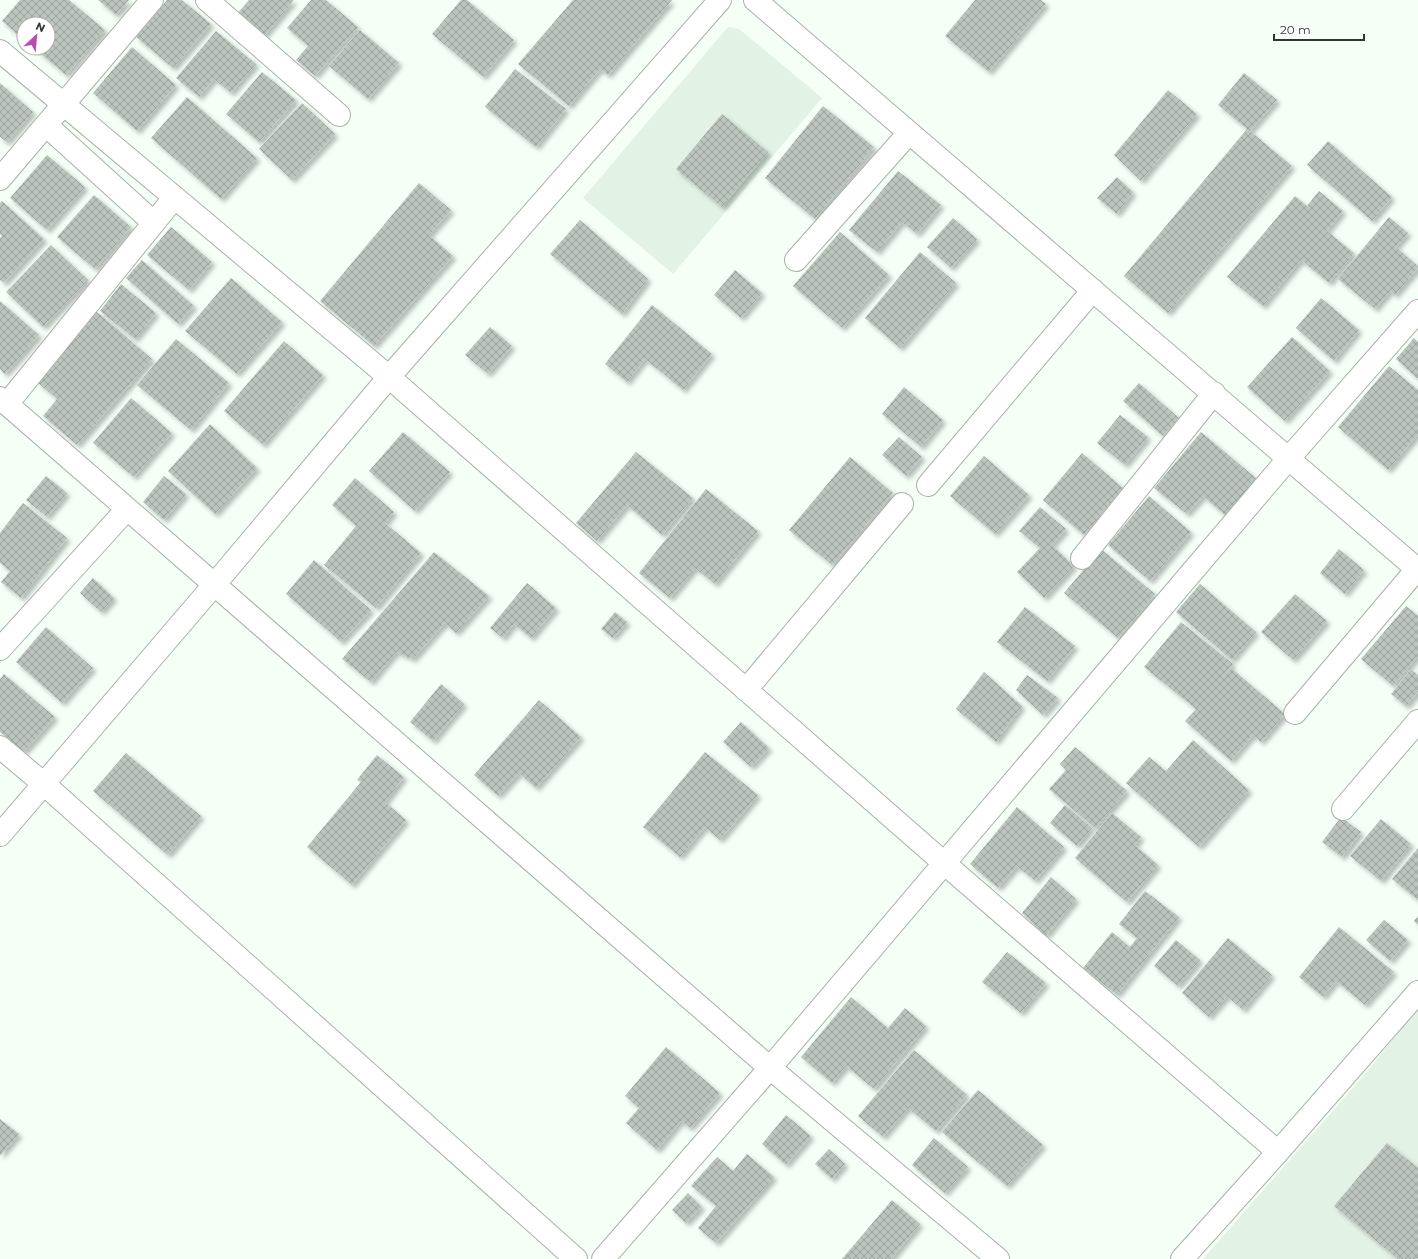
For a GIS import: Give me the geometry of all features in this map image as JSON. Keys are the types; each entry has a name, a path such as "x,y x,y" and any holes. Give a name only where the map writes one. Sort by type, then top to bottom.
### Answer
{"street":[{"path":"0,179 152,0"},
{"path":"207,0 339,115"},
{"path":"0,835 214,585 389,377 720,0"},
{"path":"755,0 1417,569 1295,713"},
{"path":"0,52 389,377 944,863 1278,1152"},
{"path":"46,125 154,223"},
{"path":"796,260 909,133"},
{"path":"174,198 4,401 770,1068 998,1259"},
{"path":"928,485 1093,290"},
{"path":"603,1259 770,1068 1289,458 1418,311"},
{"path":"1082,558 1214,393"},
{"path":"746,690 902,504"},
{"path":"0,649 127,509"},
{"path":"1344,809 1418,721"},
{"path":"0,747 44,784 576,1259"},
{"path":"1182,1259 1278,1152 1414,1006"}],"shaded area":[{"path":"728,27 739,29 822,98 673,274 583,198"},
{"path":"1418,1007 1418,1259 1203,1259 1367,1072"}],"building":[{"path":"20,0 69,0 105,30 66,75 43,56 56,56 56,16 16,16 16,33 2,21"},
{"path":"98,0 129,0 116,15"},
{"path":"167,0 182,0 211,24 173,68 136,37"},
{"path":"249,0 294,0 264,36 237,14"},
{"path":"311,0 326,0 358,27 315,76 296,60 308,46 287,28"},
{"path":"461,0 467,0 514,40 483,77 432,34"},
{"path":"573,0 672,0 608,75 600,69 569,106 518,64"},
{"path":"975,0 1041,0 1046,4 989,72 945,36"},
{"path":"360,30 399,63 368,99 329,66"},
{"path":"216,31 256,64 231,93 214,79 199,97 176,78"},
{"path":"132,47 176,85 137,131 93,93"},
{"path":"515,69 566,109 536,147 485,107"},
{"path":"262,72 296,100 259,142 226,114"},
{"path":"1244,73 1277,100 1250,131 1292,166 1168,313 1124,276 1247,129 1218,105"},
{"path":"0,83 33,112 7,142 0,137"},
{"path":"1168,90 1197,114 1141,181 1114,155"},
{"path":"187,97 257,158 221,199 151,138"},
{"path":"302,103 335,134 292,180 259,149"},
{"path":"823,106 874,147 815,219 765,178"},
{"path":"722,114 768,152 722,207 676,169"},
{"path":"1328,141 1392,197 1372,221 1307,165"},
{"path":"47,155 85,187 47,230 10,198"},
{"path":"898,171 941,205 917,234 902,222 877,252 849,230"},
{"path":"1117,177 1133,192 1117,214 1097,198"},
{"path":"419,183 451,210 429,235 453,256 374,346 320,301"},
{"path":"1319,191 1343,211 1327,231 1354,253 1329,283 1301,260 1263,306 1227,277 1295,196 1307,206"},
{"path":"94,195 131,227 95,269 57,237"},
{"path":"2,201 44,239 4,283 0,280 0,238 2,236 0,234 0,203"},
{"path":"1389,217 1408,233 1396,247 1418,266 1418,268 1395,295 1390,291 1375,309 1338,279"},
{"path":"953,218 977,239 951,268 927,247"},
{"path":"580,220 648,279 622,314 550,254"},
{"path":"171,227 212,262 189,290 147,255"},
{"path":"840,232 889,275 842,328 793,286"},
{"path":"51,245 88,280 43,327 6,292"},
{"path":"920,252 956,283 900,348 865,318"},
{"path":"142,260 194,306 178,324 126,278"},
{"path":"735,270 762,293 741,318 714,295"},
{"path":"231,278 282,322 237,374 185,331"},
{"path":"121,284 156,313 135,339 100,311"},
{"path":"1321,298 1359,330 1334,361 1296,328"},
{"path":"0,301 39,335 5,374 0,369"},
{"path":"652,305 712,354 683,390 645,359 627,382 605,364"},
{"path":"96,311 152,359 77,445 43,416 57,399 36,381"},
{"path":"490,327 512,346 488,374 465,355"},
{"path":"1292,337 1330,371 1285,421 1247,387"},
{"path":"1414,338 1418,342 1418,379 1396,359"},
{"path":"176,339 229,383 191,430 137,385"},
{"path":"284,341 323,375 263,445 224,411"},
{"path":"1389,366 1418,390 1418,434 1388,470 1338,427"},
{"path":"1139,383 1179,418 1163,436 1123,401"},
{"path":"904,387 943,420 921,447 882,414"},
{"path":"131,398 172,433 134,477 93,443"},
{"path":"1120,415 1148,437 1125,465 1097,443"},
{"path":"210,424 257,468 215,514 168,471"},
{"path":"403,432 450,472 415,511 369,471"},
{"path":"1201,432 1257,479 1226,516 1203,496 1187,514 1154,488"},
{"path":"899,437 922,457 906,476 882,455"},
{"path":"636,452 693,498 662,535 627,505 597,541 576,523"},
{"path":"1082,453 1123,488 1084,535 1043,500"},
{"path":"984,456 1029,495 995,534 950,496"},
{"path":"850,457 893,493 832,565 789,530"},
{"path":"46,476 67,493 47,517 26,500"},
{"path":"164,476 186,494 164,520 143,502"},
{"path":"355,478 394,512 385,523 421,553 376,608 324,565 356,526 332,505"},
{"path":"706,489 758,531 715,584 695,568 670,598 639,573"},
{"path":"1149,496 1191,532 1150,581 1108,545"},
{"path":"23,503 67,538 21,598 1,582 10,571 0,563 0,533"},
{"path":"1040,507 1066,529 1052,545 1074,566 1044,598 1017,572 1040,548 1019,531"},
{"path":"1101,549 1155,594 1118,638 1064,593"},
{"path":"1339,549 1364,570 1345,594 1320,573"},
{"path":"434,552 489,596 456,633 445,623 413,659 396,652 371,682 342,659"},
{"path":"314,560 371,610 341,642 286,594"},
{"path":"93,578 114,598 101,612 80,593"},
{"path":"527,583 556,608 531,638 514,624 503,638 490,628"},
{"path":"1200,584 1256,632 1232,660 1176,612"},
{"path":"1295,594 1327,621 1293,660 1261,632"},
{"path":"1406,606 1418,616 1418,656 1393,686 1361,659"},
{"path":"1025,607 1075,646 1047,681 997,642"},
{"path":"615,612 627,622 613,638 601,629"},
{"path":"1181,622 1233,664 1219,681 1231,668 1285,714 1261,742 1253,735 1231,761 1185,721 1196,709 1144,667"},
{"path":"46,627 93,668 62,703 16,662"},
{"path":"1411,669 1418,675 1418,692 1406,706 1391,694"},
{"path":"984,672 1022,706 996,742 956,709"},
{"path":"4,674 55,717 24,752 0,732 0,679"},
{"path":"1027,675 1058,698 1043,715 1016,690"},
{"path":"441,684 464,704 433,741 410,722"},
{"path":"539,700 581,737 536,788 519,773 498,796 474,775"},
{"path":"741,722 769,748 751,767 723,742"},
{"path":"1193,740 1249,790 1199,847 1126,783 1149,757 1166,771"},
{"path":"1075,747 1127,791 1095,828 1049,789 1066,770 1060,764"},
{"path":"705,752 758,795 720,840 705,827 680,857 643,827"},
{"path":"126,753 201,816 168,855 93,791"},
{"path":"377,755 404,777 385,802 406,820 352,885 307,847 361,782 357,780"},
{"path":"1065,805 1092,828 1077,846 1050,823"},
{"path":"1017,807 1064,847 1035,881 1017,866 998,888 970,864"},
{"path":"1112,813 1141,837 1135,845 1158,865 1127,902 1075,858"},
{"path":"1341,817 1361,832 1342,857 1322,842"},
{"path":"1381,819 1411,844 1381,881 1350,856"},
{"path":"1418,848 1418,900 1392,879"},
{"path":"1051,877 1076,899 1046,936 1022,913"},
{"path":"1145,891 1179,917 1117,995 1083,968 1112,932 1130,947 1137,938 1119,924"},
{"path":"1418,916 1418,925 1414,921"},
{"path":"1384,920 1408,940 1390,961 1366,940"},
{"path":"1339,927 1394,972 1365,1005 1336,981 1323,997 1299,977"},
{"path":"1228,938 1272,975 1243,1010 1227,996 1209,1017 1182,993"},
{"path":"1176,940 1200,960 1178,986 1154,966"},
{"path":"1007,952 1046,983 1021,1013 982,982"},
{"path":"851,997 888,1028 905,1008 926,1026 874,1089 846,1066 832,1083 801,1057"},
{"path":"666,1047 720,1093 690,1128 681,1121 657,1150 626,1123 639,1108 625,1096"},
{"path":"914,1050 967,1095 936,1131 908,1108 883,1137 858,1116"},
{"path":"978,1090 1043,1145 1007,1186 942,1132"},
{"path":"786,1115 811,1136 786,1165 762,1144"},
{"path":"0,1119 19,1134 0,1156"},
{"path":"934,1138 968,1167 945,1193 912,1165"},
{"path":"1387,1143 1418,1168 1418,1259 1398,1259 1334,1206"},
{"path":"829,1149 845,1164 832,1179 815,1164"},
{"path":"747,1154 774,1177 716,1243 698,1228 716,1206 691,1186 717,1157 733,1171"},
{"path":"688,1193 702,1207 686,1223 672,1210"},
{"path":"892,1200 920,1224 891,1259 842,1259"}]}
